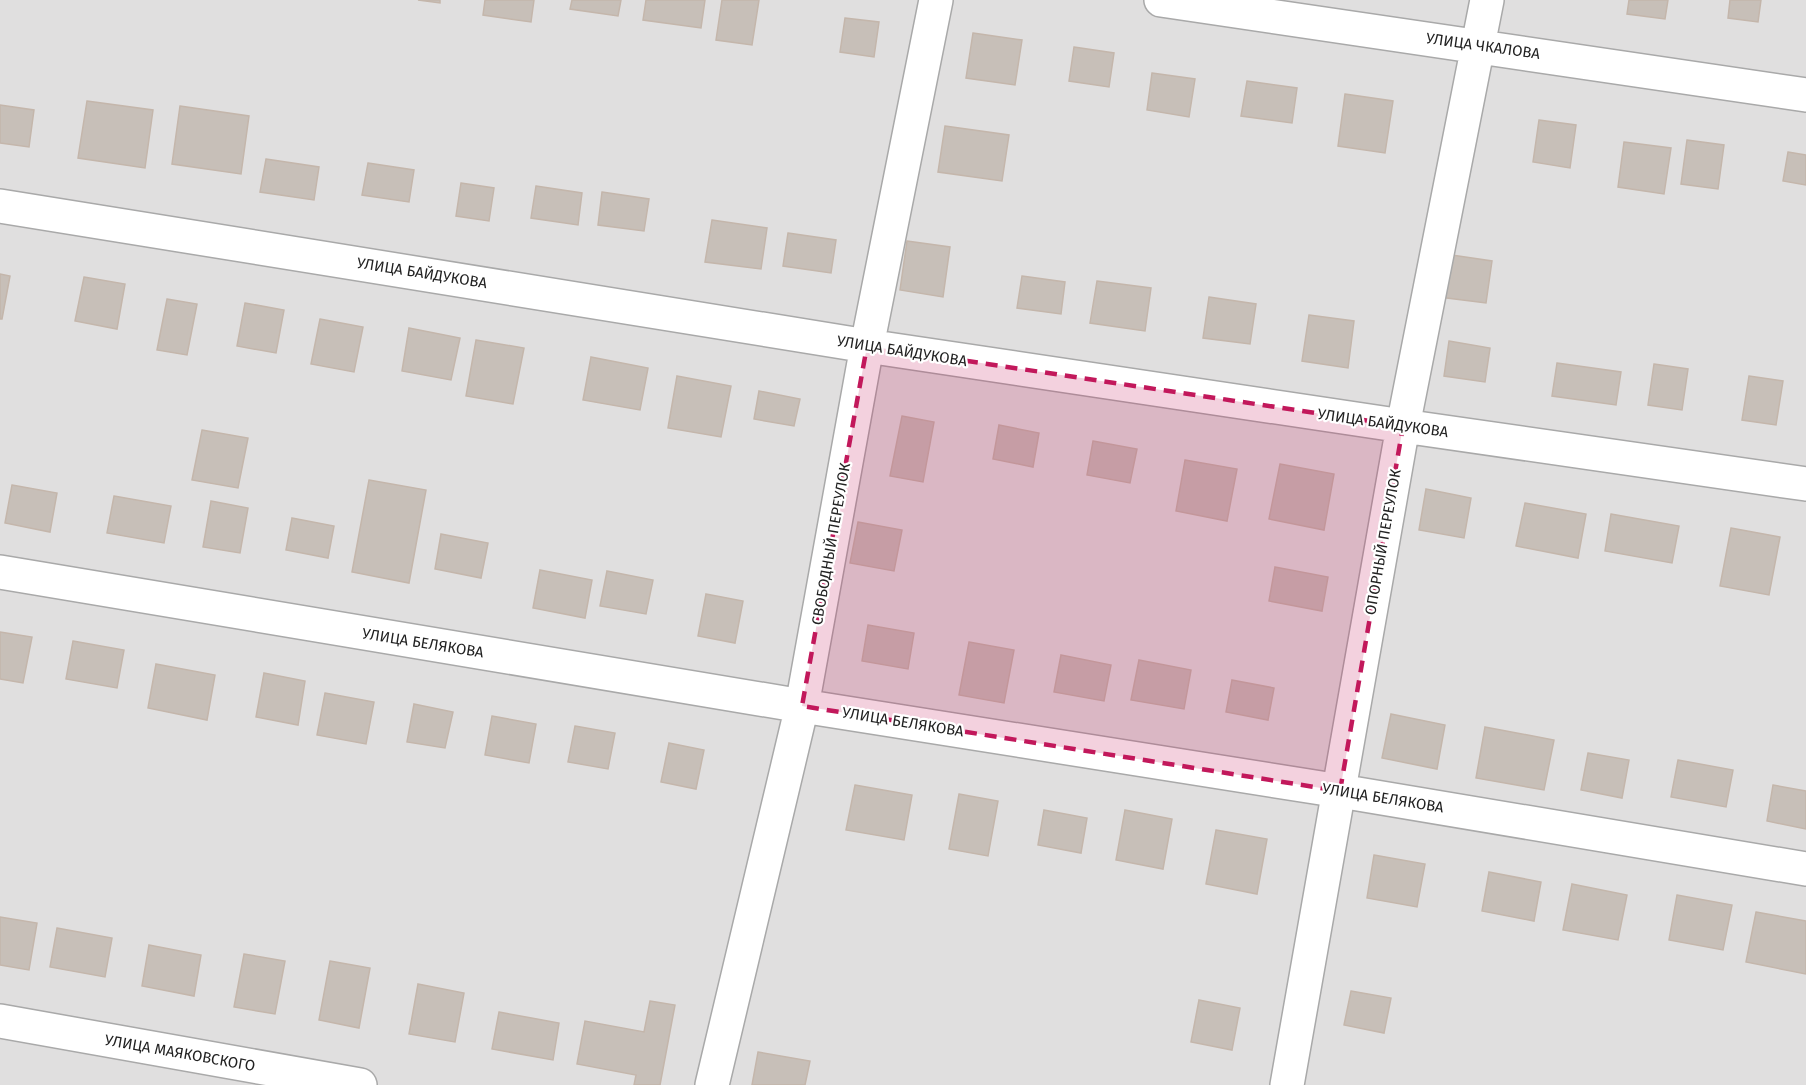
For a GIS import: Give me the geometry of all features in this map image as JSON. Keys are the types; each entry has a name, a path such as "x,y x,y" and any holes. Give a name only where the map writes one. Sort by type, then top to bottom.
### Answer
{"street":[{"name":"СВОБОДНЫЙ ПЕРЕУЛОК","path":"712,1085 802,706 867,346 936,0"},
{"name":"УЛИЦА ЧКАЛОВА","path":"1161,0 1806,95"},
{"name":"ОПОРНЫЙ ПЕРЕУЛОК","path":"1287,1085 1403,426 1488,0"},
{"name":"УЛИЦА БАЙДУКОВА","path":"0,206 867,346 1806,484"},
{"name":"УЛИЦА БЕЛЯКОВА","path":"0,572 802,706 1340,791 1806,869"},
{"name":"УЛИЦА МАЯКОВСКОГО","path":"0,1021 360,1085"}],"highlighted area":[{"path":"867,346 1403,426 1340,791 802,706"}],"shaded area":[{"path":"0,0 1806,0 1806,1085 0,1085"}],"building":[{"path":"418,0 440,0 440,3"},
{"path":"485,0 534,0 531,22 483,15"},
{"path":"572,0 621,0 618,16 570,9"},
{"path":"646,0 705,0 701,28 643,20"},
{"path":"722,0 759,0 752,45 716,40"},
{"path":"1629,0 1668,0 1665,19 1627,14"},
{"path":"1730,0 1761,0 1758,22 1728,18"},
{"path":"845,18 879,22 874,57 840,52"},
{"path":"973,33 1022,40 1015,85 966,78"},
{"path":"1074,47 1114,53 1109,87 1069,81"},
{"path":"1152,73 1195,79 1189,117 1147,110"},
{"path":"1247,81 1297,88 1292,123 1241,116"},
{"path":"1345,94 1393,101 1385,153 1338,146"},
{"path":"87,101 153,110 145,168 78,158"},
{"path":"0,105 34,110 29,147 0,143"},
{"path":"180,106 249,116 241,174 172,164"},
{"path":"1539,120 1576,125 1570,168 1533,162"},
{"path":"945,126 1009,135 1002,181 938,172"},
{"path":"1687,140 1724,145 1718,189 1681,184"},
{"path":"1624,142 1671,148 1664,194 1618,187"},
{"path":"1788,152 1806,155 1806,185 1783,181"},
{"path":"266,159 319,167 314,200 260,192"},
{"path":"368,163 414,170 409,202 362,195"},
{"path":"461,183 494,188 489,221 456,216"},
{"path":"536,186 582,193 578,225 531,218"},
{"path":"602,192 649,199 644,231 598,225"},
{"path":"712,220 767,228 761,269 705,262"},
{"path":"788,233 836,240 831,273 783,266"},
{"path":"907,241 950,247 943,297 900,290"},
{"path":"1445,254 1492,261 1486,303 1439,297"},
{"path":"0,274 10,276 2,319 0,319"},
{"path":"1022,276 1065,282 1061,314 1017,308"},
{"path":"84,277 125,284 117,329 75,321"},
{"path":"1097,281 1151,288 1145,331 1090,323"},
{"path":"1209,297 1256,304 1250,344 1203,338"},
{"path":"167,299 197,304 187,355 157,350"},
{"path":"245,303 284,310 276,353 237,346"},
{"path":"1309,315 1354,321 1348,368 1302,361"},
{"path":"320,319 363,327 354,372 311,364"},
{"path":"409,328 460,338 451,380 402,371"},
{"path":"476,340 524,348 513,404 466,396"},
{"path":"1449,341 1490,348 1485,382 1444,376"},
{"path":"591,357 648,368 640,410 583,400"},
{"path":"1557,363 1621,372 1616,405 1552,396"},
{"path":"1654,364 1688,369 1682,410 1648,405"},
{"path":"677,376 731,386 721,437 668,428"},
{"path":"1749,376 1783,381 1776,425 1742,420"},
{"path":"759,391 800,399 794,426 754,419"},
{"path":"902,416 934,422 923,482 890,476"},
{"path":"999,425 1039,433 1033,467 993,459"},
{"path":"202,430 248,438 238,488 192,480"},
{"path":"1093,441 1137,449 1130,483 1087,475"},
{"path":"1185,460 1237,469 1227,521 1176,511"},
{"path":"1280,464 1334,474 1324,530 1269,519"},
{"path":"369,480 426,490 409,583 352,572"},
{"path":"12,485 57,493 50,532 5,523"},
{"path":"1426,489 1471,498 1464,538 1419,530"},
{"path":"114,496 171,506 164,543 107,533"},
{"path":"211,501 248,508 240,553 203,547"},
{"path":"1525,503 1586,514 1578,558 1516,546"},
{"path":"1611,514 1679,526 1672,563 1605,551"},
{"path":"292,518 334,526 328,558 286,550"},
{"path":"858,522 902,530 894,571 850,563"},
{"path":"1731,528 1780,537 1769,595 1720,586"},
{"path":"441,534 488,543 481,578 435,569"},
{"path":"1275,567 1328,577 1322,611 1269,601"},
{"path":"540,570 592,580 585,618 533,608"},
{"path":"607,571 653,580 646,614 600,606"},
{"path":"706,594 743,601 735,643 698,636"},
{"path":"868,625 914,633 908,669 862,661"},
{"path":"0,632 32,637 23,683 0,679"},
{"path":"73,641 124,650 117,688 66,679"},
{"path":"969,642 1014,650 1004,703 959,695"},
{"path":"1061,655 1111,665 1104,701 1054,692"},
{"path":"1139,660 1191,670 1184,709 1131,700"},
{"path":"156,664 215,675 207,720 148,708"},
{"path":"264,673 305,681 298,725 256,717"},
{"path":"1232,680 1274,688 1268,720 1226,712"},
{"path":"325,693 374,702 366,744 317,735"},
{"path":"414,704 453,712 445,748 407,742"},
{"path":"1391,714 1445,725 1437,769 1382,758"},
{"path":"492,716 536,724 529,763 485,755"},
{"path":"575,726 615,733 608,769 568,762"},
{"path":"1485,727 1554,740 1544,790 1476,778"},
{"path":"669,743 704,750 696,789 661,782"},
{"path":"1588,753 1629,760 1622,798 1581,790"},
{"path":"1678,760 1733,770 1726,807 1671,797"},
{"path":"855,785 912,795 904,840 846,830"},
{"path":"1773,785 1806,791 1806,829 1767,821"},
{"path":"959,794 998,801 988,856 949,849"},
{"path":"1044,810 1087,818 1081,853 1038,845"},
{"path":"1125,810 1172,819 1163,869 1116,860"},
{"path":"1216,830 1267,839 1257,894 1206,884"},
{"path":"1374,855 1425,864 1417,907 1367,898"},
{"path":"1489,872 1541,882 1534,921 1482,911"},
{"path":"1572,884 1627,895 1618,940 1563,930"},
{"path":"1677,895 1732,905 1723,950 1669,940"},
{"path":"1756,912 1806,921 1806,974 1746,962"},
{"path":"0,917 37,923 29,970 0,965"},
{"path":"57,928 112,938 105,977 50,967"},
{"path":"149,945 201,955 194,996 142,986"},
{"path":"244,954 285,961 275,1014 234,1007"},
{"path":"330,961 370,968 359,1028 319,1020"},
{"path":"418,984 464,993 455,1042 409,1034"},
{"path":"1351,991 1391,998 1384,1033 1344,1025"},
{"path":"1199,1000 1240,1008 1232,1050 1191,1042"},
{"path":"650,1001 675,1005 660,1085 634,1085 636,1075 577,1064 585,1021 644,1032"},
{"path":"499,1012 559,1023 553,1060 492,1049"},
{"path":"758,1052 810,1061 805,1085 752,1085"}]}
